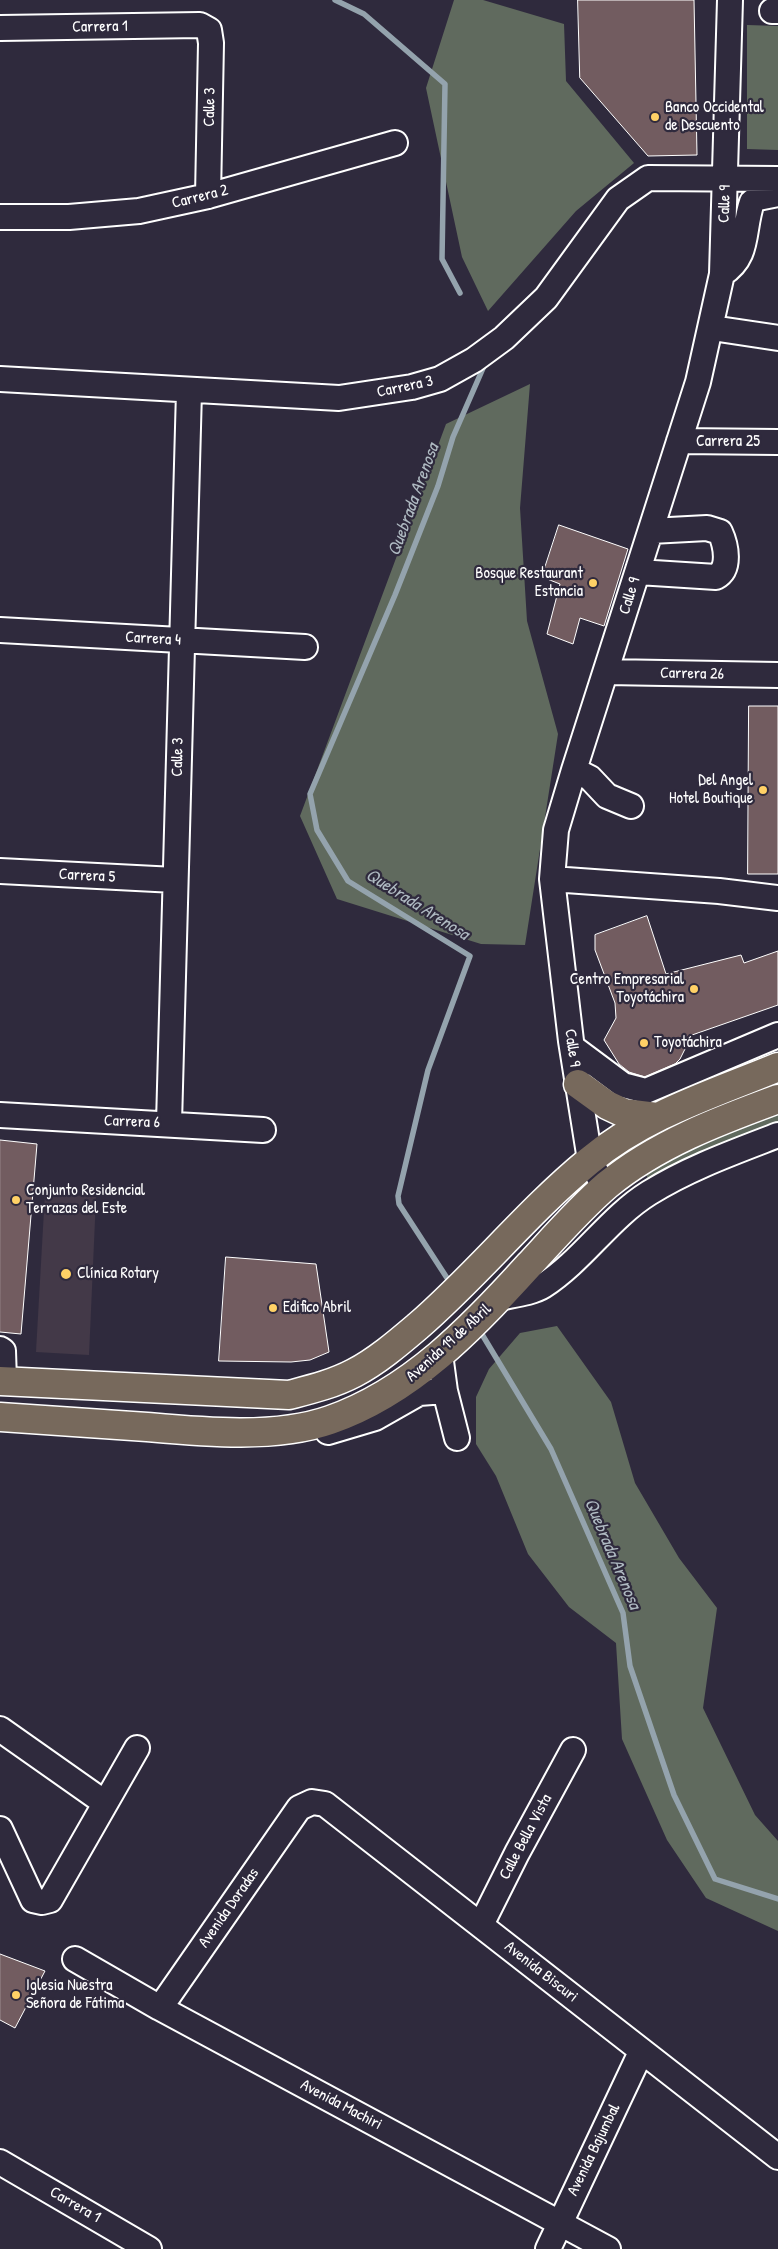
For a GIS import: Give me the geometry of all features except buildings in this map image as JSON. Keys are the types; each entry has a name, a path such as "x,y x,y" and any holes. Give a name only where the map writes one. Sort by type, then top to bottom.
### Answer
{"main road":[{"name":"Avenida 19 de Abril","path":"2,1381 289,1395 322,1387 355,1373 396,1345 433,1313 490,1258 547,1198 590,1160 625,1134 657,1117 778,1067"},
{"path":"578,1084 607,1105 624,1113 657,1117"},
{"name":"Avenida 19 de Abril","path":"0,1417 200,1431 273,1431 329,1421 372,1401 404,1383 440,1354 499,1298 565,1226 604,1188 644,1159 682,1137 778,1099"}],"street":[{"name":"Calle 9","path":"604,1188 590,1160 572,1047 552,879 556,830 698,382 712,328 722,274 734,4"},
{"name":"Carrera 1","path":"0,28 200,25"},
{"name":"Calle 3","path":"200,25 209,30 211,43 208,196"},
{"name":"Carrera 2","path":"0,217 69,217 139,211 208,196 395,143"},
{"name":"Carrera 3","path":"0,379 339,398 412,387 440,379 474,360 504,338 546,298 618,199 648,178 778,179"},
{"path":"722,274 734,266 740,255 752,202 758,198 778,194"},
{"path":"712,328 778,338"},
{"name":"Calle 3","path":"169,1123 189,390"},
{"name":"Carrera 25","path":"679,441 778,442"},
{"path":"638,572 716,577 722,573 725,567 724,542 720,532 707,528 651,530"},
{"name":"Carrera 4","path":"0,630 305,647"},
{"name":"Carrera 26","path":"607,672 778,675"},
{"path":"574,770 590,778 608,796 631,806"},
{"name":"Carrera 5","path":"0,871 175,880"},
{"path":"552,879 719,890 778,898"},
{"path":"572,1047 623,1084 646,1091 778,1035"},
{"name":"Carrera 6","path":"0,1116 169,1123 263,1130"},
{"path":"499,1298 542,1287 588,1247 622,1212 649,1193 712,1161 778,1135"},
{"path":"0,1349 3,1351 2,1381"},
{"path":"440,1354 445,1391 457,1438"},
{"path":"308,1424 322,1434 375,1418 419,1393 445,1391"},
{"path":"0,1729 106,1803"},
{"path":"0,1828 33,1900 42,1902 50,1900 137,1748"},
{"name":"Calle Bella Vista","path":"481,1925 573,1750"},
{"name":"Avenida Biscuri","path":"299,1808 312,1802 325,1804 778,2157"},
{"name":"Avenida Doradas","path":"160,2008 299,1808"},
{"name":"Avenida Machiri","path":"75,1958 160,2008 608,2249"},
{"name":"Avenida Bajumbal","path":"548,2249 641,2052"},
{"name":"Carrera 1","path":"0,2162 149,2249"}],"shaded area":[{"name":"Clínica Rotary","path":"45,1193 96,1197 89,1355 36,1352"}],"green space":[{"path":"454,0 483,0 564,24 566,81 634,163 576,211 488,311 462,257 426,88"},
{"path":"747,25 778,26 778,150 747,149"},
{"path":"530,384 520,508 527,621 558,734 525,945 481,944 337,899 300,816 446,424"},
{"path":"778,1113 778,1123 712,1148 648,1181 646,1172 704,1140"},
{"path":"557,1326 611,1402 635,1483 679,1558 717,1608 703,1708 755,1815 778,1841 778,1931 706,1898 667,1840 622,1739 616,1643 569,1607 528,1554 496,1476 476,1444 476,1397 489,1369 520,1333"}],"waterway":[{"name":"Quebrada Arenosa","path":"335,0 364,14 445,84 442,259 460,293"},
{"name":"Quebrada Arenosa","path":"447,1278 399,1204 398,1196 428,1070 470,956 348,881 317,830 310,794 395,595 438,486 453,437 484,366"},
{"name":"Quebrada Arenosa","path":"480,1331 551,1449 623,1613 630,1666 674,1795 715,1879 778,1899"}],"place":[{"name":"Banco Occidental de Descuento","path":"655,117"},
{"name":"Bosque Restaurant Estancia","path":"593,583"},
{"name":"Del Angel Hotel Boutique","path":"763,790"},
{"name":"Centro Empresarial Toyotáchira","path":"694,989"},
{"name":"Toyotáchira","path":"644,1043"},
{"name":"Conjunto Residencial Terrazas del Este","path":"16,1200"},
{"name":"Clínica Rotary","path":"66,1274"},
{"name":"Edifico Abril","path":"273,1308"},
{"name":"Iglesia Nuestra Señora de Fátima","path":"16,1995"}]}
